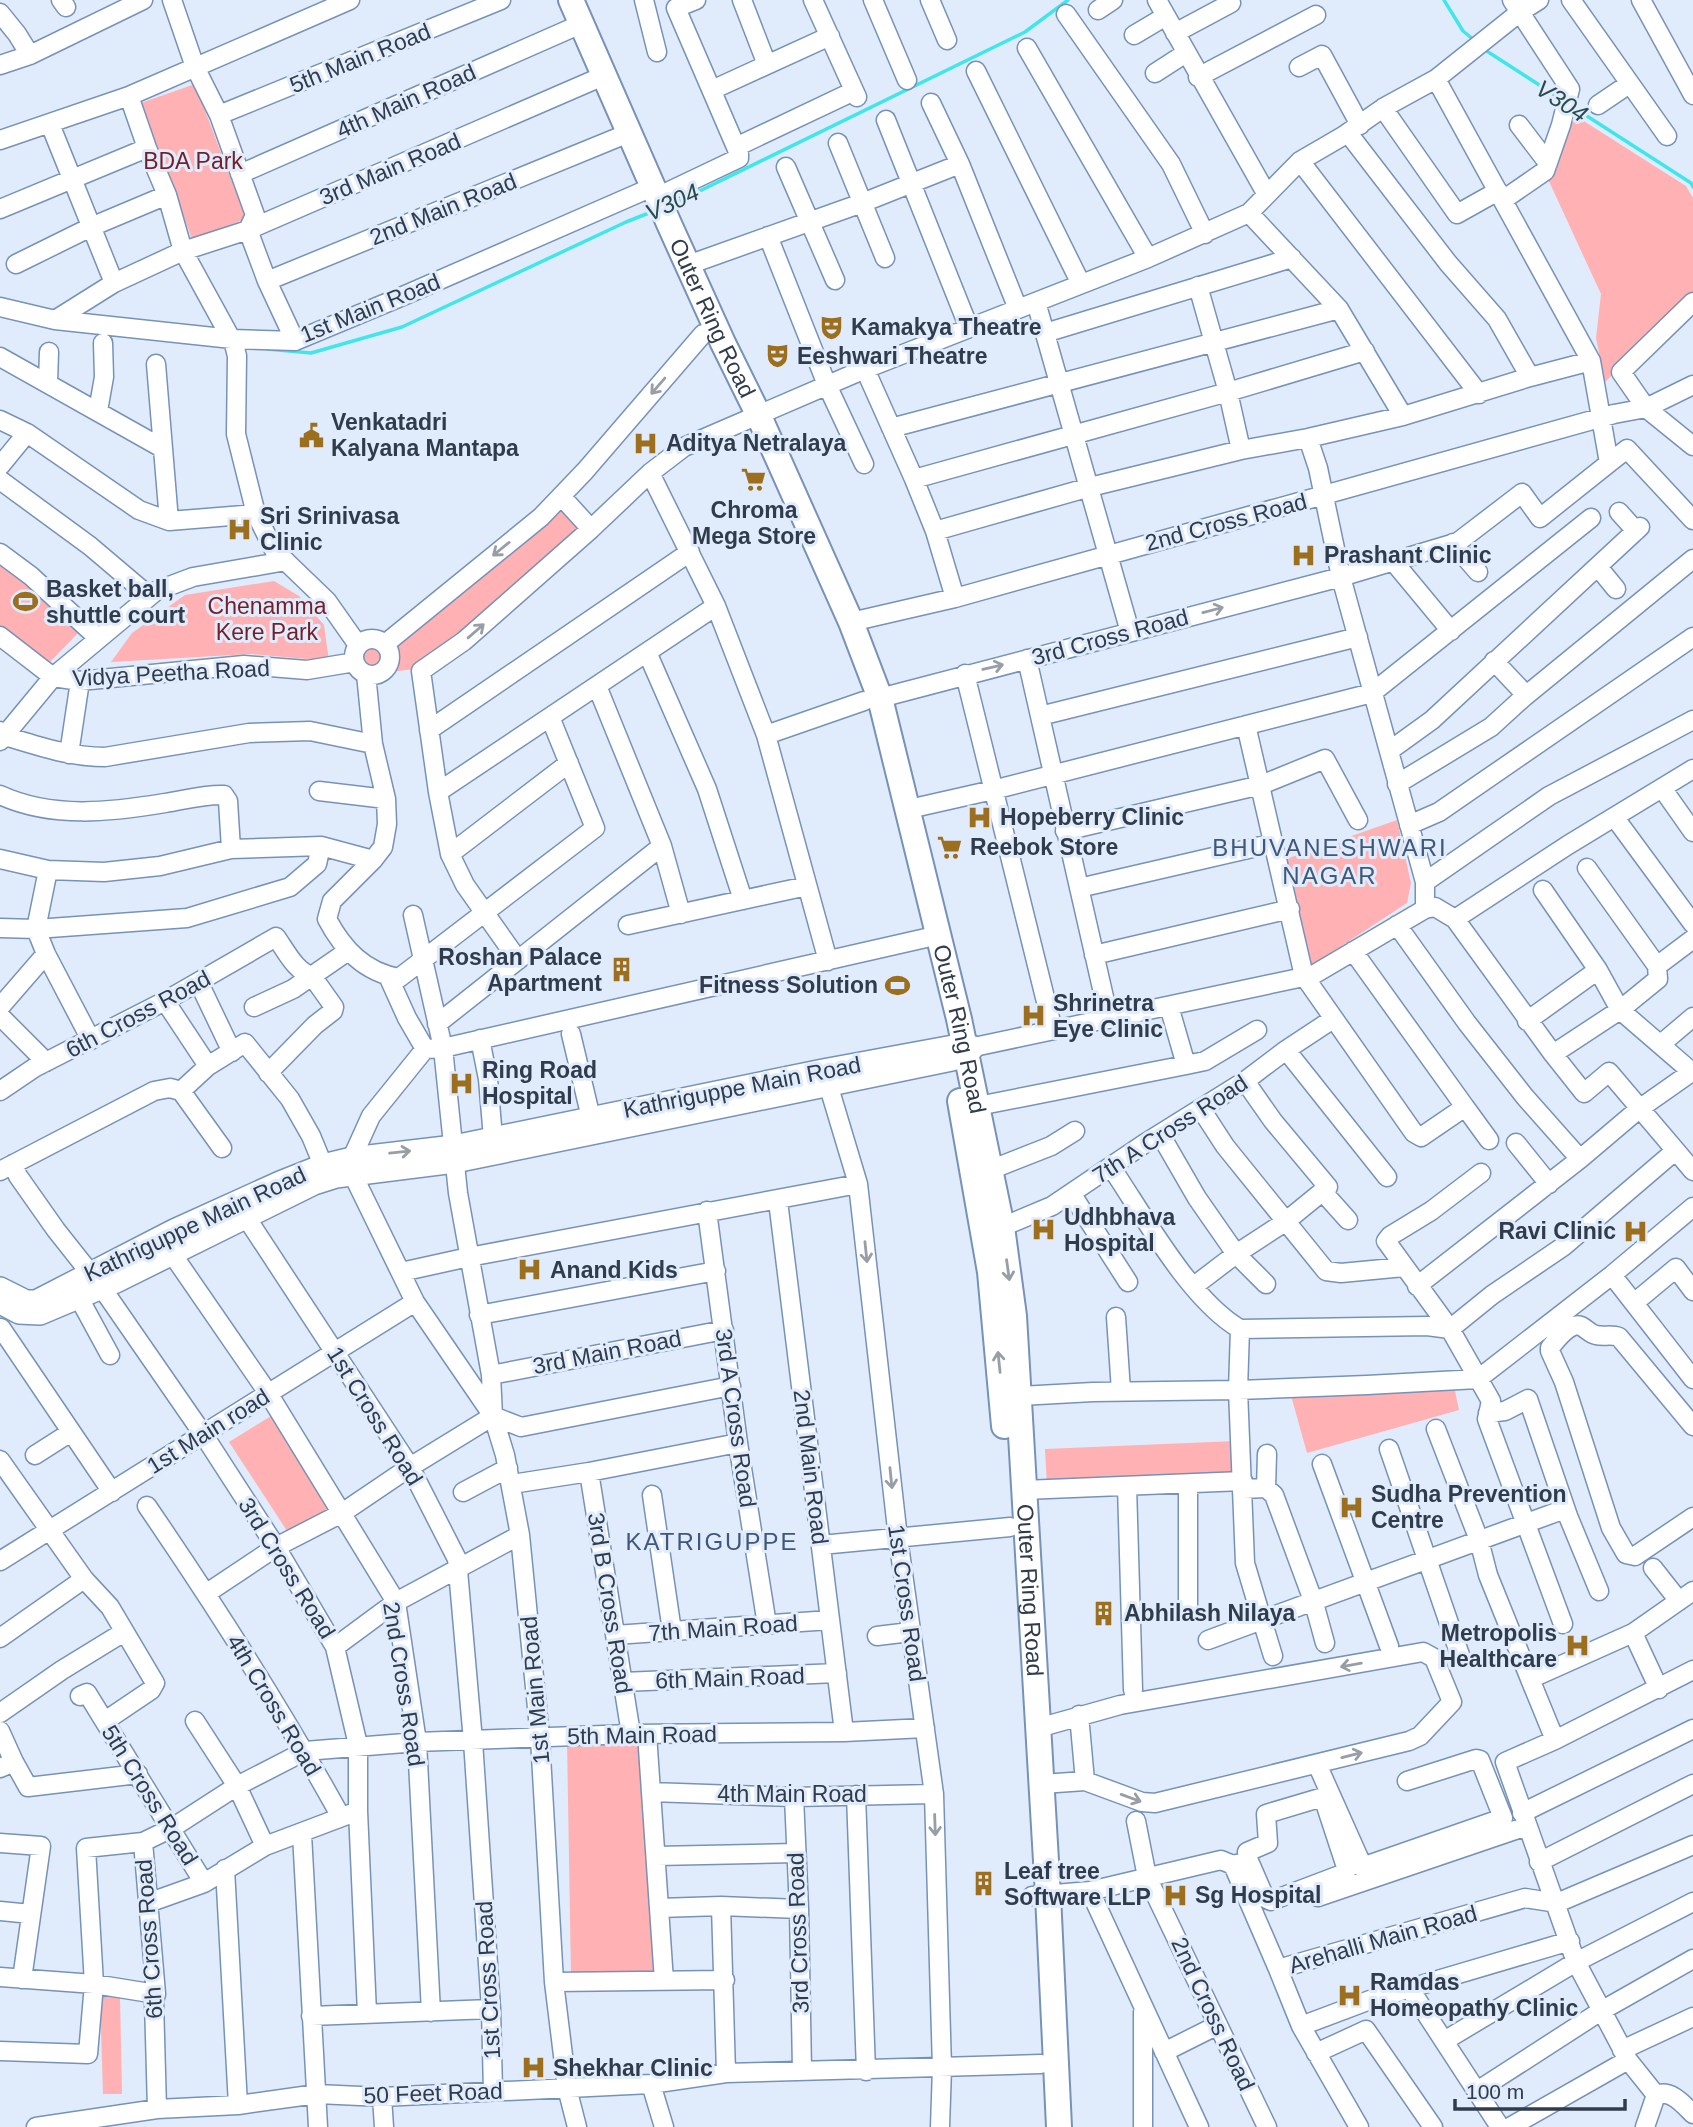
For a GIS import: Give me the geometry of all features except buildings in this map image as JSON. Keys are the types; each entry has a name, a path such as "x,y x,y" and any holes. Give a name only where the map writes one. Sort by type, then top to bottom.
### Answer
{"highway":[{"name":"Outer Ring Road","path":"559,0 619,137 651,199"},
{"name":"Outer Ring Road","path":"571,0 663,227 703,334 751,416 850,622 909,810 961,1051 990,1272 1003,1399 1010,1527 1059,2127"},
{"name":"Outer Ring Road","path":"663,227 688,265 836,630 872,699 872,719 926,938 978,1106 1002,1227 1014,1317 1020,1395 1042,1784 1042,2127"}],"main road":[{"name":"Kathriguppe Main Road","path":"0,1288 26,1301 36,1301 96,1281 280,1181 323,1165 352,1167 455,1154 828,1084 961,1051"},
{"name":"Kathriguppe Main Road","path":"455,1154 494,1138 823,1070 961,1051"},
{"name":"Kathriguppe Main Road","path":"166,1245 246,1217 352,1167"},
{"name":"Kathriguppe Main Road","path":"19,1313 40,1314 79,1298 96,1281"},
{"path":"0,1303 19,1313"}],"street":[{"path":"0,65 30,55 143,0"},
{"path":"172,0 195,67 219,115 255,215 248,230 267,281 295,341"},
{"path":"0,140 130,96 350,0"},
{"name":"5th Main Road","path":"219,115 500,0"},
{"path":"644,0 657,52"},
{"path":"696,0 676,8 736,147 856,94 813,0"},
{"path":"742,0 768,63"},
{"path":"873,0 907,80"},
{"path":"930,0 947,40"},
{"path":"421,671 464,641 650,473 684,447 864,369 1148,258 1248,213 1266,192 1300,161 1383,108 1436,79 1488,39 1516,6 1539,0"},
{"path":"1571,0 1667,136"},
{"path":"1642,0 1693,95"},
{"path":"1175,33 1231,3"},
{"path":"1383,108 1457,214 1501,195 1545,171 1570,89 1516,6"},
{"path":"1133,35 1161,8 1266,192"},
{"path":"0,13 18,34 30,55"},
{"path":"1066,14 1171,164 1205,234"},
{"path":"1198,77 1315,15"},
{"name":"4th Main Road","path":"240,174 572,28"},
{"path":"712,90 830,36"},
{"path":"1027,48 1148,258"},
{"path":"1155,73 1186,53"},
{"path":"1299,67 1322,55 1354,129 1448,263 1497,319 1530,377"},
{"path":"976,71 1081,284"},
{"path":"1436,79 1591,361 1609,463 1627,449 1691,515"},
{"name":"3rd Main Road","path":"55,320 114,283 183,251 248,230 594,80"},
{"path":"1598,105 1629,84"},
{"path":"130,96 147,148 167,195 183,251 234,346 236,434 256,514 274,550 327,601 359,660 372,675 383,671 387,653 541,517 703,334"},
{"path":"931,103 960,164 1018,309"},
{"path":"886,120 969,328"},
{"path":"50,124 114,283"},
{"path":"1519,125 1548,163"},
{"name":"2nd Main Road","path":"267,281 619,137"},
{"path":"838,143 885,258"},
{"name":"1st Main Road","path":"0,307 55,320 234,346 295,341 651,199 735,162 739,159 736,147"},
{"path":"0,209 147,148"},
{"path":"1300,161 1479,394"},
{"path":"688,265 862,203 960,164"},
{"path":"786,167 835,280"},
{"path":"16,264 91,227 167,195"},
{"path":"1248,213 1339,309 1403,416"},
{"path":"768,236 827,385 864,464"},
{"path":"1045,333 1292,258"},
{"path":"1198,286 1241,450"},
{"path":"1036,302 1130,632"},
{"path":"1693,302 1622,368 1621,372 1646,408 1693,446"},
{"path":"891,428 1339,309"},
{"path":"98,411 104,377 103,343"},
{"path":"914,479 1228,393 1365,351"},
{"path":"48,383 49,352"},
{"path":"0,357 162,448"},
{"path":"935,531 1090,487 1241,450 1403,416 1591,361"},
{"path":"156,364 169,521"},
{"path":"864,369 935,531 955,598"},
{"name":"2nd Cross Road","path":"850,622 955,598 1614,414 1646,408 1693,385"},
{"path":"0,420 27,433 139,510 169,521 256,514"},
{"path":"0,466 27,433"},
{"path":"1308,438 1340,577 1425,883 1425,909"},
{"name":"3rd Cross Road","path":"766,735 872,699 1340,577 1453,543 1522,493 1540,518 1609,463"},
{"path":"650,473 716,606 766,735 828,961"},
{"path":"0,480 90,546 149,596"},
{"path":"561,496 591,529"},
{"path":"1389,751 1432,720 1638,529 1619,512"},
{"path":"909,810 1372,693 1591,518"},
{"path":"1453,543 1478,572"},
{"path":"429,730 690,552"},
{"path":"0,553 31,576 98,638"},
{"path":"1397,784 1490,727 1693,559"},
{"path":"286,561 192,577 156,590 53,677 2,736 69,754 105,757 250,733 310,731 373,744"},
{"path":"1393,561 1451,631"},
{"path":"1598,567 1616,589"},
{"path":"438,792 716,606"},
{"name":"Vidya Peetha Road","path":"0,636 53,677 79,681 244,665 307,670 359,660"},
{"path":"1040,716 1358,637"},
{"path":"1409,825 1439,812 1693,637"},
{"path":"518,960 484,914 465,885 450,854 438,792 421,671 387,653 380,640 368,639 359,660 373,744 386,799 387,824 383,847 332,901 327,919 348,951 373,971 388,976 399,978 423,958 484,914 596,828 550,717"},
{"path":"647,652 707,789 743,900"},
{"path":"1027,659 1109,1019"},
{"path":"1494,661 1526,695"},
{"path":"965,674 1054,1030"},
{"path":"69,754 79,681"},
{"path":"597,686 662,846 681,914"},
{"path":"1246,725 1304,976 1414,1133 1421,1137 1465,1107"},
{"path":"1425,883 1549,796 1690,727"},
{"path":"1065,831 1261,785 1325,759 1357,820"},
{"path":"450,854 569,763"},
{"path":"1455,919 1568,845 1693,769"},
{"path":"1662,788 1693,832"},
{"path":"319,791 386,799"},
{"path":"0,795 29,806 82,811 124,810 224,795 228,801 231,849"},
{"path":"1615,818 1693,925"},
{"path":"1079,888 1274,843"},
{"path":"0,859 48,870 130,870 160,866 231,849 321,846 373,860"},
{"path":"0,928 36,929 187,918 290,887 317,864 321,846"},
{"path":"437,1024 662,846"},
{"path":"1553,1054 1620,1010 1658,979 1657,966 1587,868"},
{"path":"48,870 36,929 46,954 91,1040"},
{"path":"628,925 807,886"},
{"path":"1417,1286 1549,1184 1639,1109 1693,1072 1620,1010 1598,970 1543,890"},
{"path":"961,1051 1313,975 1425,909 1435,907 1455,919 1527,1021 1584,1093 1609,1072 1693,1171"},
{"path":"1094,955 1290,909"},
{"name":"1st Main Road","path":"413,915 437,1024 434,1049 455,1154 469,1257 491,1375 493,1416 510,1476 520,1535 540,1738 554,1982 566,2088 577,2127"},
{"path":"1397,925 1467,1023 1525,1097 1580,1159"},
{"name":"6th Cross Road","path":"0,1091 46,1062 165,1002 276,937 298,967 312,976"},
{"path":"731,1386 521,1427 493,1416 415,1302 352,1167 371,1116 434,1049 926,938"},
{"path":"1657,966 1693,939"},
{"path":"254,1007 293,989 348,951"},
{"path":"1353,951 1489,1140"},
{"path":"0,1007 46,954"},
{"path":"1527,1021 1598,970"},
{"path":"268,1073 333,1010 334,1007 312,976"},
{"path":"388,976 434,1049"},
{"path":"199,983 232,1052"},
{"path":"165,1002 208,1066"},
{"path":"1169,1006 1186,1065"},
{"path":"0,1016 46,1062"},
{"path":"1661,1044 1693,1017"},
{"name":"7th A Cross Road","path":"1002,1227 1052,1206 1245,1081 1333,1019"},
{"path":"978,1106 1205,1061 1257,1030"},
{"path":"571,1034 591,1118"},
{"path":"480,1039 488,1079 494,1138"},
{"path":"181,1091 208,1066 245,1043 289,1099 311,1136 323,1165"},
{"path":"1286,1050 1387,1177"},
{"path":"1194,1286 1285,1222 1328,1187 1273,1121 1245,1081"},
{"name":"1st Cross Road","path":"828,1084 858,1184 898,1538 934,1794 942,2068 940,2127"},
{"path":"6,1168 154,1091 170,1088 181,1091 222,1148"},
{"path":"1201,1109 1285,1222 1317,1262 1329,1272 1404,1267"},
{"path":"990,1170 1051,1146 1075,1131"},
{"path":"1160,1134 1197,1198 1236,1254 1266,1284"},
{"path":"1516,1143 1549,1184"},
{"path":"1111,1167 1194,1286 1218,1315 1240,1329 1427,1326 1450,1329 1564,1246 1675,1151"},
{"name":"3rd Cross Road","path":"6,1168 18,1176 96,1281 203,1434 276,1547 335,1647 358,1745 367,2013"},
{"path":"1481,1173 1386,1241 1450,1329 1491,1401 1487,1419 1563,1624"},
{"path":"401,1272 858,1184"},
{"path":"1322,1191 1348,1220"},
{"path":"1071,1193 1128,1282"},
{"name":"2nd Main Road","path":"778,1201 844,1732"},
{"path":"1020,1395 1238,1390 1478,1379 1561,1325 1612,1275 1693,1207"},
{"name":"3rd A Cross Road","path":"707,1211 738,1443 767,1625"},
{"name":"1st Cross Road","path":"246,1217 410,1467 457,1559 473,1741 491,2009 493,2091"},
{"name":"2nd Cross Road","path":"166,1245 268,1393 396,1602 417,1742 430,2012"},
{"path":"1634,1303 1676,1268 1693,1291"},
{"path":"479,1315 716,1271"},
{"path":"1612,1275 1693,1379"},
{"path":"79,1298 110,1355"},
{"name":"1st Main road","path":"0,1561 415,1302"},
{"path":"19,1313 1,1328 112,1492"},
{"path":"1116,1317 1121,1391"},
{"path":"1561,1325 1578,1325 1594,1335 1619,1337 1693,1426"},
{"path":"1561,1325 1550,1351 1564,1382 1611,1528 1621,1548 1626,1555 1635,1556 1691,1530"},
{"path":"1240,1329 1238,1390 1245,1563 1273,1656"},
{"name":"3rd Main Road","path":"491,1375 724,1330"},
{"path":"1489,1413 1505,1411 1528,1399 1565,1509 1599,1591"},
{"path":"206,1593 276,1547 342,1513 493,1416"},
{"path":"1436,1429 1479,1540 1488,1575 1555,1740"},
{"path":"35,1455 71,1432"},
{"path":"463,1492 510,1476 589,1472 738,1443"},
{"path":"1389,1449 1461,1658"},
{"path":"1266,1488 1267,1454"},
{"path":"0,1460 7,1485 49,1531 84,1578 110,1607 155,1683 151,1690 105,1721"},
{"path":"1322,1464 1389,1646"},
{"name":"3rd B Cross Road","path":"589,1472 623,1682 639,1734"},
{"path":"1188,1484 1188,1609"},
{"path":"1024,1490 1188,1484 1266,1488 1274,1495 1314,1602 1325,1643"},
{"path":"1127,1486 1133,1690"},
{"path":"652,1495 672,1631"},
{"name":"4th Cross Road","path":"147,1507 206,1593 305,1751 341,1817"},
{"path":"1208,1640 1565,1509"},
{"path":"821,1545 1010,1527"},
{"path":"335,1647 396,1602 520,1535"},
{"path":"1530,1679 1633,1633 1686,1596 1653,1568"},
{"path":"0,1638 84,1578"},
{"name":"7th Main Road","path":"615,1635 830,1620"},
{"path":"0,1713 124,1632"},
{"path":"877,1636 910,1632"},
{"path":"1633,1633 1659,1689"},
{"path":"1038,1728 1120,1704 1423,1652 1434,1658 1452,1702 1420,1736 1409,1741 1148,1804 1085,1781 1042,1784"},
{"path":"1656,2095 1625,2055 1576,1962 1505,1762 1555,1740 1693,1670"},
{"name":"6th Main Road","path":"623,1682 836,1673"},
{"name":"5th Cross Road","path":"80,1696 87,1693 204,1883 265,1846 359,1811"},
{"path":"1079,1715 1085,1781"},
{"path":"195,1721 237,1786 265,1846"},
{"name":"5th Main Road","path":"358,1745 639,1734 844,1732 925,1728"},
{"path":"1040,1895 1090,1891 1221,1860 1241,1863 1265,1898 1272,1902 1327,1887 1525,1820 1693,1729"},
{"path":"0,1731 7,1765 28,1787 138,1774"},
{"path":"639,1734 651,1792 664,1981"},
{"name":"6th Cross Road","path":"158,2109 154,2001 156,1994 142,1842 172,1828 237,1786 305,1751 358,1745"},
{"path":"1365,1874 1503,1818 1483,1763 1478,1759 1407,1781"},
{"path":"1318,1764 1365,1874"},
{"path":"1539,1862 1693,1784"},
{"name":"4th Main Road","path":"651,1792 794,1797 934,1794"},
{"path":"856,1795 866,2071"},
{"name":"3rd Cross Road","path":"794,1797 802,2070"},
{"path":"1241,1863 1247,1852 1268,1843 1266,1814 1324,1797 1347,1870 1327,1887 1256,1919"},
{"name":"2nd Cross Road","path":"1136,1821 1147,1877 1267,2127"},
{"path":"302,1834 318,2127"},
{"path":"0,2051 88,2054 94,1984 86,1848 142,1842"},
{"path":"0,1843 41,1846 22,1979"},
{"path":"1557,1903 1693,1845"},
{"path":"656,1856 796,1853"},
{"name":"Arehalli Main Road","path":"1241,1863 1256,1919 1278,1969 1525,1898 1557,1903"},
{"name":"5th Cross Road","path":"225,1870 238,2105"},
{"path":"148,1903 204,1883"},
{"path":"1090,1891 1199,2127"},
{"path":"1444,2041 1576,1962 1693,1902"},
{"path":"659,1908 721,1906 799,1909"},
{"path":"721,1906 726,2073"},
{"path":"0,1911 31,1913"},
{"path":"1301,2026 1370,2000 1570,1941"},
{"path":"1477,2091 1601,2011 1693,1959"},
{"path":"1278,1969 1301,2026 1359,2127"},
{"path":"0,1977 94,1984 156,1994"},
{"path":"554,1982 724,1980"},
{"path":"1410,1989 1500,2127"},
{"path":"1143,2007 1143,2127"},
{"path":"311,2016 491,2009"},
{"path":"1510,2127 1625,2055 1693,2017"},
{"path":"1164,2052 1218,2025"},
{"path":"1317,2053 1366,2030 1433,2127"},
{"name":"50 Feet Road","path":"46,2126 158,2109 238,2105 317,2094 383,2097 651,2084 726,2073 1041,2064"},
{"path":"651,2084 664,2127"},
{"path":"1646,2127 1656,2095 1661,2092 1672,2095 1693,2114"},
{"path":"383,2097 384,2127"}],"green space":[{"name":"BDA Park","path":"195,84 246,219 192,239 141,103"},
{"path":"1571,113 1686,186 1693,198 1693,297 1605,382 1596,338 1601,294 1547,177"},
{"path":"559,496 590,520 423,668 366,675 360,654"},
{"name":"Basket ball, shuttle court","path":"0,558 81,630 48,664 0,626"},
{"name":"Chenamma Kere Park","path":"274,581 299,596 324,625 329,661 250,654 111,662 132,633 185,595"},
{"path":"1397,820 1411,883 1407,903 1311,966 1286,859"},
{"path":"1454,1386 1459,1410 1307,1453 1290,1392"},
{"path":"276,1413 334,1510 291,1537 229,1442"},
{"path":"1236,1441 1238,1478 1047,1486 1045,1449"},
{"path":"567,1741 639,1741 659,1973 571,1975"},
{"path":"100,1996 120,1996 122,2094 103,2094"}],"waterway":[{"name":"V304","path":"671,205 1025,32 1068,0"},
{"name":"V304","path":"1444,0 1463,31 1474,40"},
{"name":"V304","path":"1482,48 1561,99"},
{"name":"V304","path":"1573,107 1691,183 1693,187"},
{"name":"V304","path":"267,349 311,353 402,327 654,211"}],"place":[{"name":"Kamakya Theatre","path":"831,327"},
{"name":"Eeshwari Theatre","path":"777,356"},
{"name":"Venkatadri Kalyana Mantapa","path":"311,435"},
{"name":"Aditya Netralaya","path":"646,443"},
{"name":"Chroma Mega Store","path":"754,480"},
{"name":"Sri Srinivasa Clinic","path":"240,529"},
{"name":"Prashant Clinic","path":"1304,555"},
{"name":"Basket ball, shuttle court","path":"26,602"},
{"name":"Hopeberry Clinic","path":"980,817"},
{"name":"Reebok Store","path":"950,847"},
{"name":"Roshan Palace Apartment","path":"622,970"},
{"name":"Fitness Solution","path":"898,985"},
{"name":"Shrinetra Eye Clinic","path":"1033,1016"},
{"name":"Ring Road Hospital","path":"462,1083"},
{"name":"Udhbhava Hospital","path":"1044,1230"},
{"name":"Ravi Clinic","path":"1636,1231"},
{"name":"Anand Kids","path":"530,1270"},
{"name":"Sudha Prevention Centre","path":"1351,1507"},
{"name":"Abhilash Nilaya","path":"1104,1613"},
{"name":"Metropolis Healthcare","path":"1577,1646"},
{"name":"Leaf tree Software LLP","path":"984,1884"},
{"name":"Sg Hospital","path":"1175,1895"},
{"name":"Ramdas Homeopathy Clinic","path":"1350,1995"},
{"name":"Shekhar Clinic","path":"533,2068"}],"district":[{"name":"BHUVANESHWARI NAGAR","path":"1330,861"},
{"name":"KATRIGUPPE","path":"712,1541"}]}
